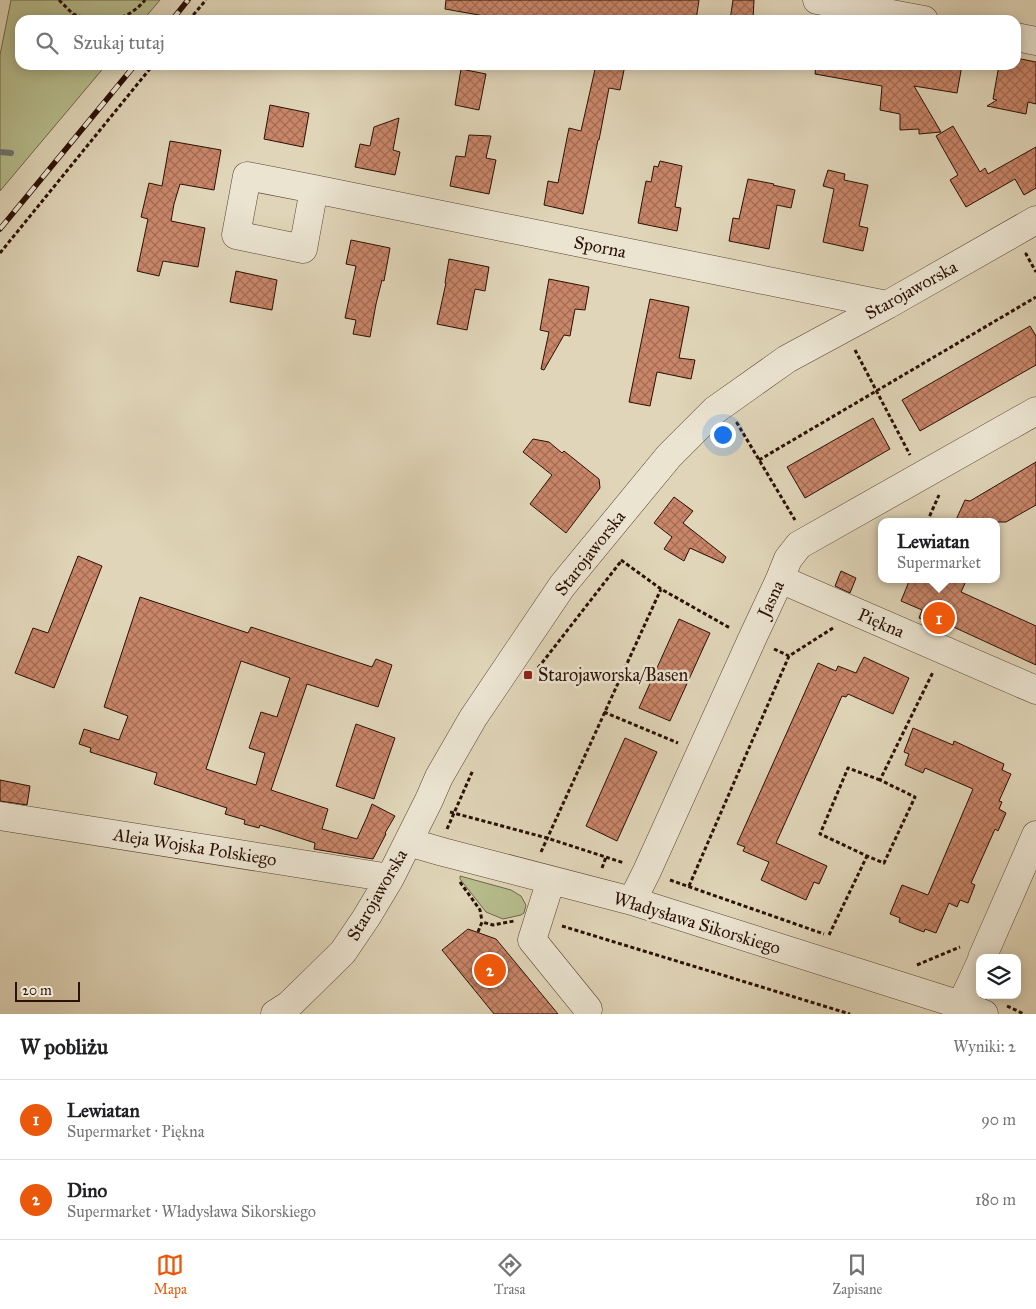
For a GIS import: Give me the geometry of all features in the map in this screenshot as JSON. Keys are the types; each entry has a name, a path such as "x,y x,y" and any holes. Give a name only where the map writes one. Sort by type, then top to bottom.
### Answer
{"street":[{"path":"816,0 897,15"},
{"path":"1021,38 1036,41"},
{"name":"Sporna","path":"314,189 887,305"},
{"name":"Starojaworska","path":"275,1014 295,999 343,952 390,878 439,777 474,718 562,586 668,456 715,410 787,359 887,305 1036,220"},
{"name":"Jasna","path":"632,901 788,559 799,545 1036,411"},
{"name":"Piękna","path":"780,579 1036,690"},
{"name":"Aleja Wojska Polskiego","path":"0,816 390,878"},
{"path":"973,1010 975,956 1036,835"},
{"name":"Władysława Sikorskiego","path":"408,842 632,901 973,1010"},
{"path":"542,878 532,940 588,1008"}],"path":[{"path":"59,0 76,15"},
{"path":"125,15 136,9 145,0"},
{"path":"194,15 206,0"},
{"path":"0,253 149,70"},
{"path":"1031,249 1026,254 1036,272"},
{"path":"758,460 1036,297"},
{"path":"848,353 856,349 912,460"},
{"path":"744,418 737,424 797,524"},
{"path":"598,542 661,589 752,639 789,656"},
{"path":"536,672 622,560"},
{"path":"542,878 547,838 661,589"},
{"path":"689,886 789,656 835,627"},
{"path":"880,780 933,670"},
{"path":"604,712 686,746"},
{"path":"446,832 474,768"},
{"path":"848,768 880,780 915,797 884,863 820,834 848,768"},
{"path":"829,935 867,856"},
{"path":"455,876 480,910 482,922 478,932"},
{"path":"482,922 493,925 517,920"},
{"path":"561,926 850,1014"},
{"path":"912,967 975,956"}],"green space":[{"path":"11,0 160,0 147,15 15,15 15,70 102,70 0,191 0,55"},
{"path":"460,876 511,890 521,896 526,905 524,913 503,919 486,912 460,879"}],"building":[{"path":"446,0 699,0 697,15 479,15 445,9"},
{"path":"733,0 754,0 753,15 731,15"},
{"path":"1021,59 1036,62 1036,104 1028,102 1026,114 987,106 997,100 993,99 998,70 1021,70"},
{"path":"461,70 486,74 479,110 455,105"},
{"path":"595,70 624,70 620,90 609,88 583,214 544,205 548,181 558,183 569,128 581,131"},
{"path":"815,70 961,70 957,93 914,86 941,132 919,134 919,129 900,130 900,114 880,110 882,86 815,74"},
{"path":"270,105 309,113 303,147 264,139"},
{"path":"399,118 393,150 400,152 395,175 355,167 360,144 370,146 374,127"},
{"path":"953,126 980,172 985,168 988,174 1036,147 1036,188 1024,195 1015,179 966,207 950,180 958,175 936,136"},
{"path":"469,135 491,136 486,158 496,160 489,194 450,186 456,156 465,157"},
{"path":"170,141 221,150 214,190 180,184 174,204 171,221 205,228 198,267 163,261 159,276 137,271 148,219 141,217 149,183 162,186"},
{"path":"660,161 682,166 675,207 681,208 677,231 638,223 646,181 651,182 654,166 658,167"},
{"path":"828,170 845,174 844,180 868,185 859,226 868,228 863,251 823,242 834,189 823,186"},
{"path":"748,179 795,190 791,208 777,205 769,249 729,241 733,218 739,219"},
{"path":"351,240 390,248 370,337 353,334 356,320 345,318 356,266 346,264"},
{"path":"449,259 489,267 485,291 475,289 467,330 437,324"},
{"path":"236,271 277,280 272,310 230,302"},
{"path":"549,279 589,287 585,310 575,309 570,336 564,335 544,370 541,369 549,332 540,330"},
{"path":"650,299 689,307 679,358 695,360 691,379 657,372 650,406 629,402"},
{"path":"1030,326 1036,336 1036,365 920,431 902,400"},
{"path":"873,418 890,449 805,498 787,467"},
{"path":"533,439 549,442 562,453 564,451 599,479 600,488 566,533 530,504 552,475 523,452"},
{"path":"1036,462 1036,505 1006,522 1000,522 1000,518 957,518 965,500 970,501"},
{"path":"674,497 693,511 683,523 726,557 723,563 690,548 684,561 664,549 672,537 654,523"},
{"path":"78,556 102,566 54,688 15,673 33,628 48,633"},
{"path":"841,571 856,578 850,593 835,586"},
{"path":"908,583 965,583 961,592 1036,626 1036,665 947,624 946,626 939,623 937,626 919,618 922,610 901,601"},
{"path":"140,597 248,633 251,627 372,667 376,659 392,665 378,707 307,684 271,790 328,809 322,829 357,839 372,804 395,816 373,859 314,849 315,843 260,825 259,828 244,824 245,820 225,814 227,808 154,784 157,773 90,752 91,748 79,744 84,729 119,740 128,716 104,707","holes":["241,661 290,678 277,717 261,712 249,748 265,753 256,785 206,769"]},
{"path":"679,619 710,633 670,721 639,708"},
{"path":"864,657 909,678 893,714 848,694 846,697 842,696 776,843 827,866 819,884 814,882 806,900 761,880 769,862 743,851 745,847 737,844 818,663 836,671 838,666 856,673"},
{"path":"356,724 395,738 374,799 336,786"},
{"path":"913,728 953,745 954,741 1004,764 1002,770 1011,774 999,801 1002,802 999,809 1006,813 998,831 995,829 971,883 975,885 968,903 960,900 957,907 949,903 936,933 925,929 924,932 899,922 900,918 890,914 902,885 928,895 973,789 925,768 923,773 905,765 909,754 904,752"},
{"path":"625,738 657,752 617,841 586,826"},
{"path":"0,780 30,786 27,805 0,801"},
{"path":"468,929 496,939 558,1014 494,1014 442,950"}],"waterway":[{"path":"0,152 11,153"}],"railway":[{"path":"176,15 188,0"},
{"path":"0,229 131,70"}],"place":[{"name":"Lewiatan","path":"939,618"},
{"name":"Starojaworska/Basen","path":"528,675"},
{"name":"Dino","path":"490,970"}]}
